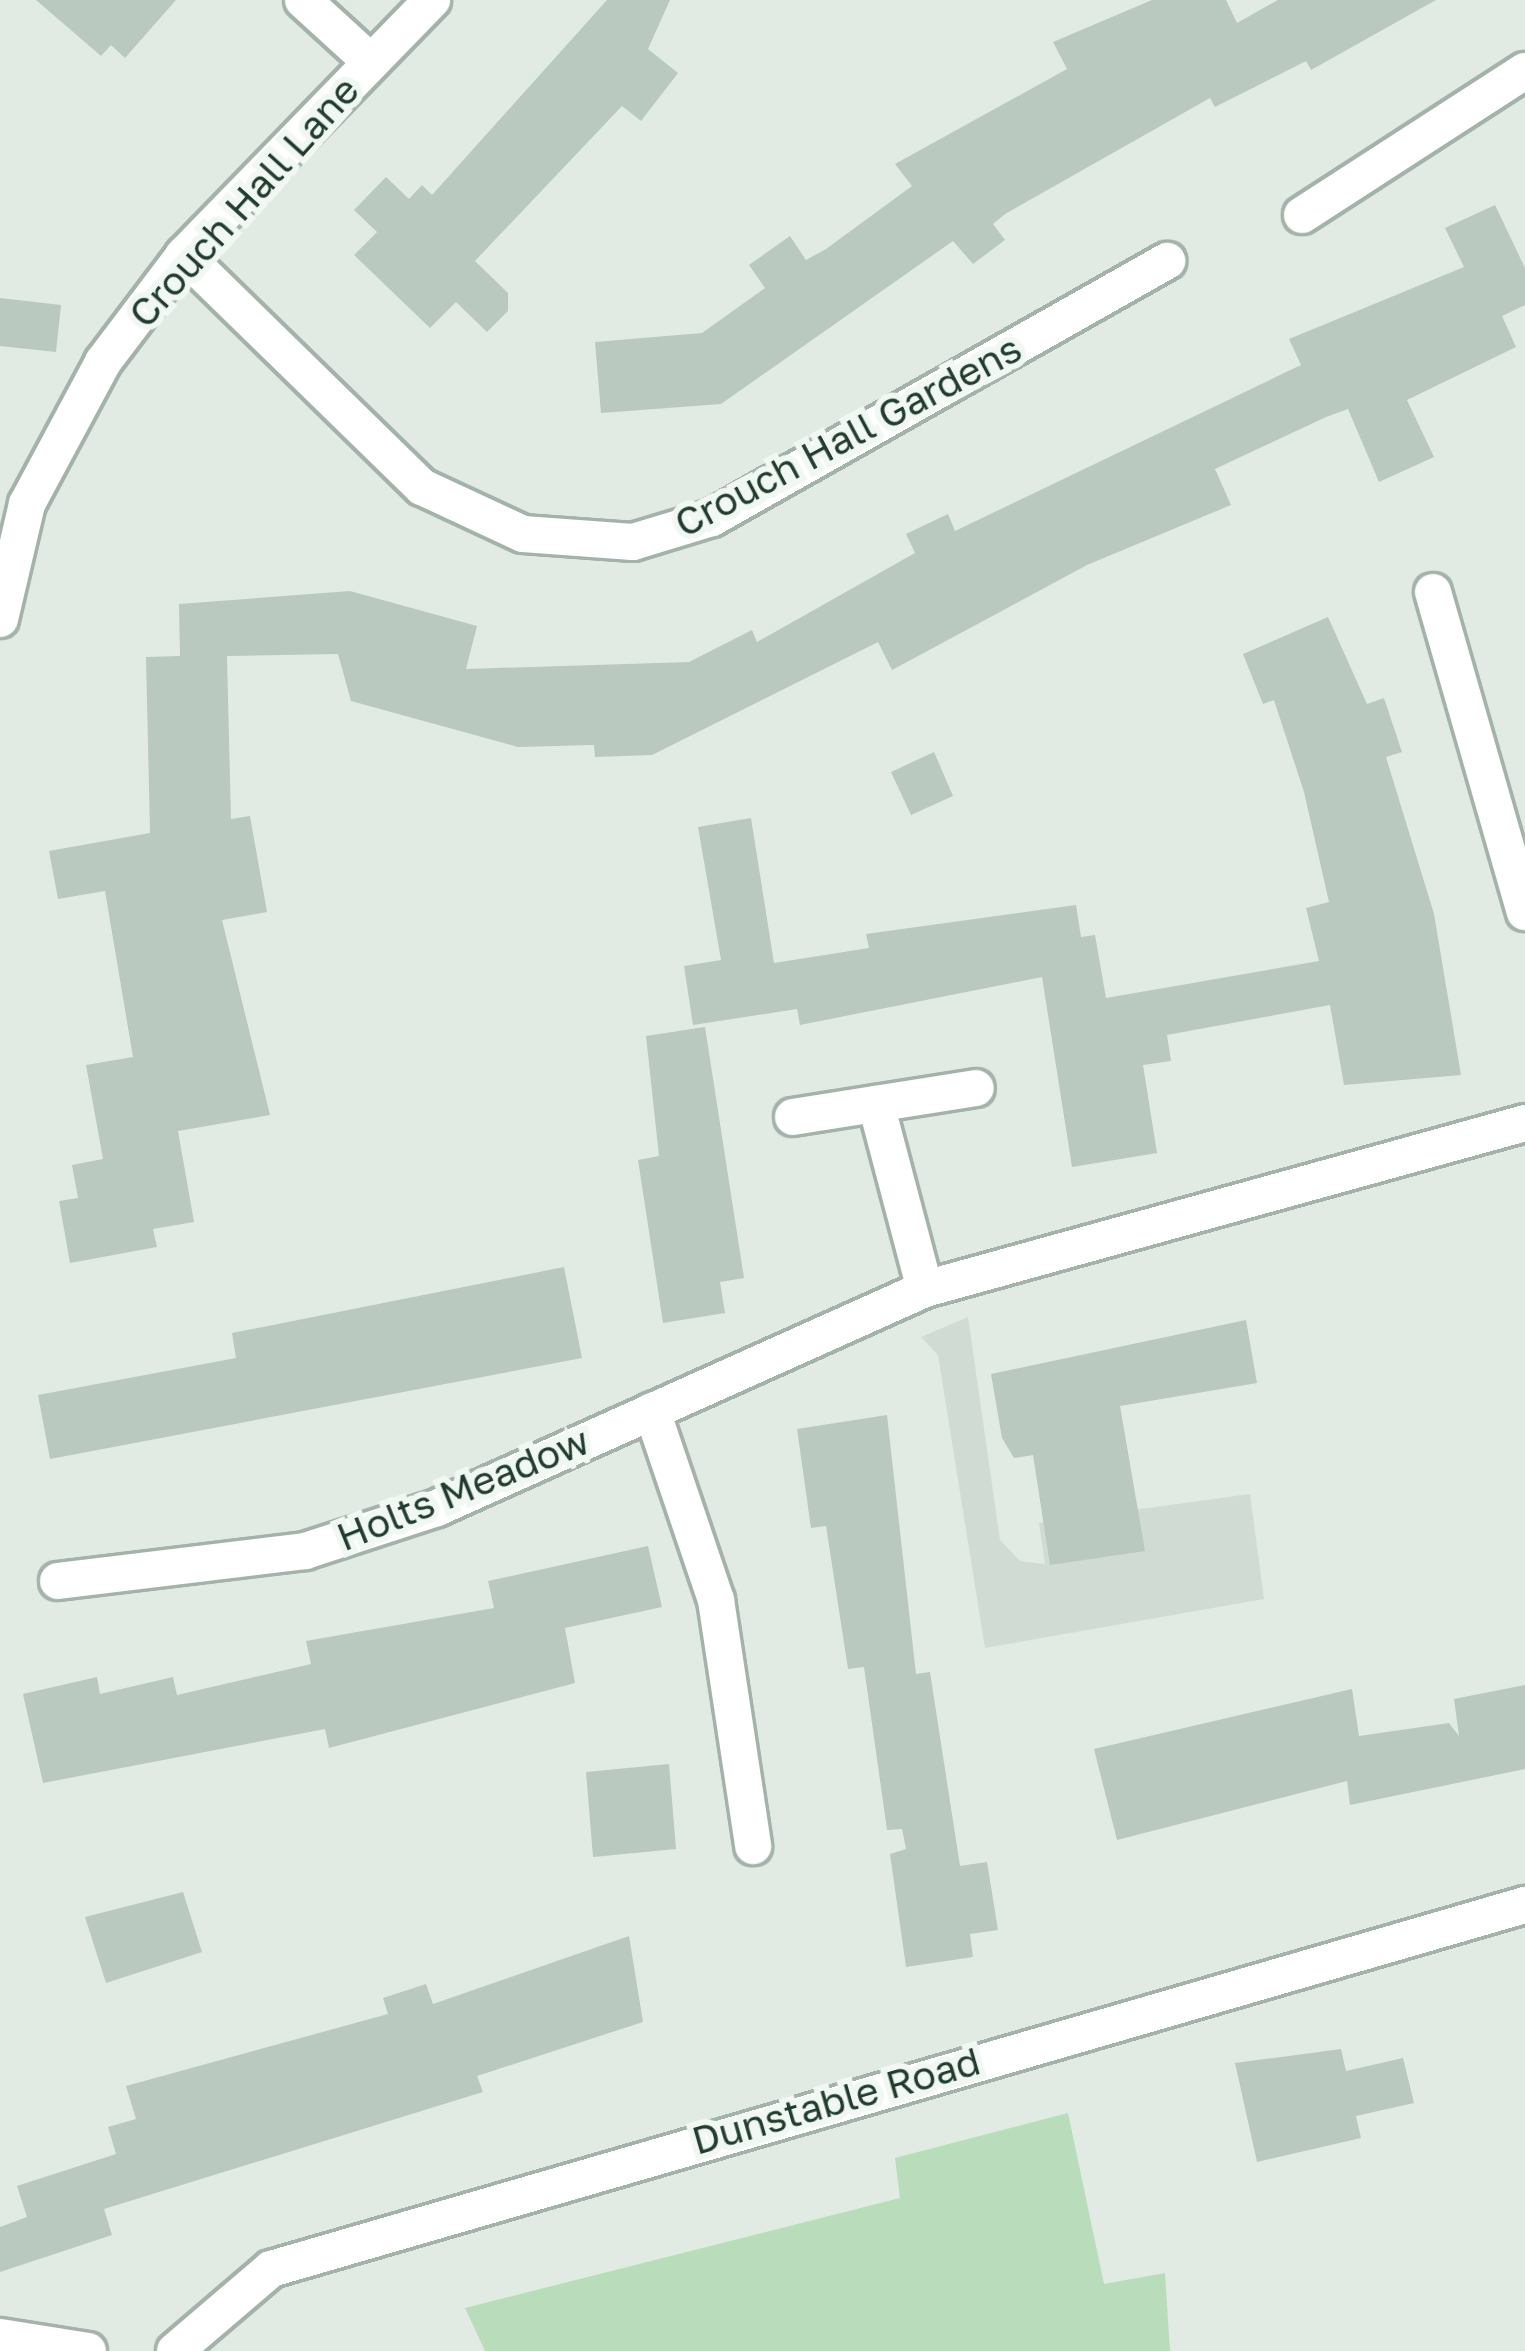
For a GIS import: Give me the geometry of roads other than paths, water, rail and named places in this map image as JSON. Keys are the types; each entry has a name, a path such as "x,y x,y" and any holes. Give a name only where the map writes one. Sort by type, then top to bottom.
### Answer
{"street":[{"path":"303,0 371,62"},
{"name":"Crouch Hall Lane","path":"0,619 27,504 60,434 184,255 431,0"},
{"path":"1302,214 1525,71"},
{"name":"Crouch Hall Gardens","path":"184,255 422,487 523,534 633,542 712,518 1167,261"},
{"path":"1432,592 1525,912"},
{"path":"793,1118 976,1088"},
{"path":"875,1104 925,1289"},
{"name":"Holts Meadow","path":"58,1581 305,1551 437,1508 925,1289 1525,1123"},
{"path":"652,1411 716,1600 753,1846"},
{"name":"Dunstable Road","path":"175,2351 272,2270 1525,1905"},
{"path":"0,2337 88,2351"}]}
